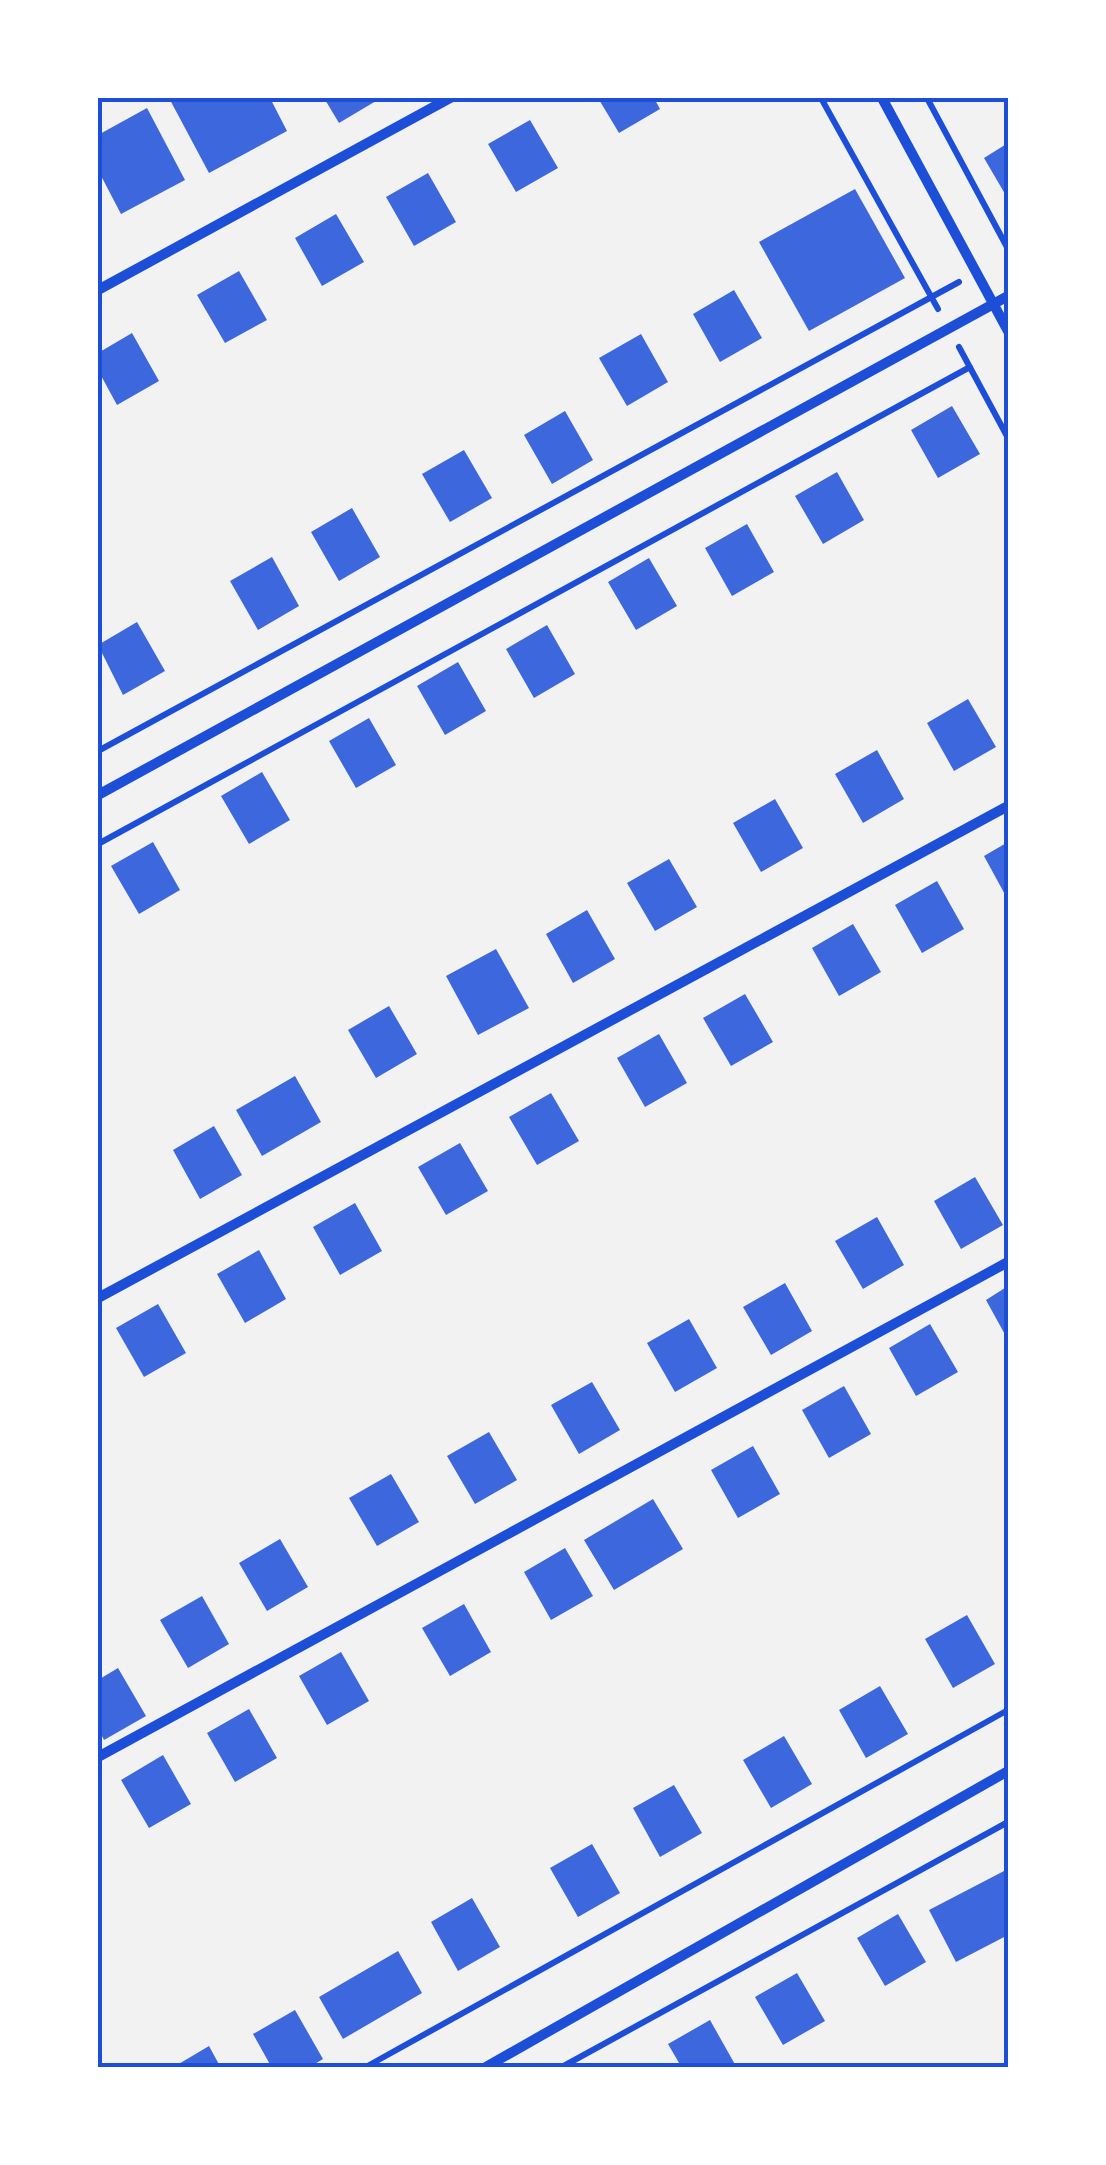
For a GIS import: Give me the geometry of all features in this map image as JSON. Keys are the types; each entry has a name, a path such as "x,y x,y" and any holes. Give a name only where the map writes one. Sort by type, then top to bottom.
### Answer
{"street":[{"path":"98,290 450,98"},
{"path":"882,98 1008,331"},
{"path":"98,795 1008,296"},
{"path":"98,1298 1008,806"},
{"path":"98,1757 1008,1262"},
{"path":"484,2068 1008,1771"}],"path":[{"path":"821,98 1008,438"},
{"path":"927,98 1008,249"},
{"path":"98,751 931,295 976,274"},
{"path":"98,844 970,367"},
{"path":"364,2068 1008,1710"},
{"path":"560,2068 1008,1822"}],"building":[{"path":"169,98 270,98 287,131 209,173"},
{"path":"324,98 381,98 339,123"},
{"path":"598,98 654,98 660,109 619,133"},
{"path":"147,108 185,180 121,214 98,170 98,135"},
{"path":"530,120 558,168 516,192 488,144"},
{"path":"1008,143 1008,199 984,158"},
{"path":"428,173 456,222 414,246 386,197"},
{"path":"855,189 905,278 809,331 759,242"},
{"path":"336,214 364,262 322,286 295,238"},
{"path":"239,271 267,320 225,343 197,295"},
{"path":"734,290 762,338 720,362 693,314"},
{"path":"132,333 159,381 117,405 98,370 98,353"},
{"path":"641,334 668,382 627,406 599,358"},
{"path":"952,406 980,454 938,478 911,430"},
{"path":"565,411 593,460 552,484 524,435"},
{"path":"464,450 492,498 450,522 422,474"},
{"path":"837,472 864,520 823,544 795,496"},
{"path":"352,508 380,557 339,581 311,532"},
{"path":"747,524 774,572 732,596 705,548"},
{"path":"272,557 299,606 258,630 230,581"},
{"path":"649,558 677,606 636,630 608,582"},
{"path":"137,622 165,671 123,695 98,645"},
{"path":"547,625 575,674 534,698 506,649"},
{"path":"458,662 486,711 445,735 417,686"},
{"path":"968,699 996,747 954,771 927,723"},
{"path":"369,718 396,765 356,788 329,741"},
{"path":"877,750 904,799 863,823 835,774"},
{"path":"262,772 290,820 249,844 221,796"},
{"path":"775,799 803,848 761,872 733,823"},
{"path":"153,842 180,890 139,914 111,866"},
{"path":"1008,842 1008,900 984,856"},
{"path":"669,859 697,907 655,931 627,883"},
{"path":"937,881 964,929 922,953 895,905"},
{"path":"587,910 615,959 573,983 546,934"},
{"path":"853,924 881,972 839,996 812,948"},
{"path":"496,949 529,1008 478,1035 446,976"},
{"path":"745,994 773,1042 731,1066 703,1018"},
{"path":"389,1006 417,1054 376,1078 348,1030"},
{"path":"659,1034 687,1083 645,1107 617,1058"},
{"path":"295,1076 321,1122 262,1156 236,1110"},
{"path":"551,1093 579,1141 537,1165 509,1117"},
{"path":"214,1126 242,1175 200,1199 173,1150"},
{"path":"460,1143 488,1191 446,1215 418,1167"},
{"path":"975,1177 1003,1225 961,1249 934,1201"},
{"path":"355,1203 382,1251 340,1275 313,1227"},
{"path":"877,1217 904,1265 863,1289 835,1241"},
{"path":"259,1250 286,1299 245,1323 217,1274"},
{"path":"785,1283 812,1331 771,1355 743,1307"},
{"path":"1008,1286 1008,1340 986,1300"},
{"path":"158,1304 186,1353 144,1377 116,1328"},
{"path":"689,1319 717,1368 675,1392 647,1343"},
{"path":"930,1324 958,1372 916,1396 889,1348"},
{"path":"592,1382 620,1430 579,1454 551,1405"},
{"path":"844,1386 871,1434 829,1458 802,1410"},
{"path":"489,1432 517,1480 475,1504 447,1456"},
{"path":"753,1446 780,1494 738,1518 711,1470"},
{"path":"391,1474 419,1522 377,1546 349,1498"},
{"path":"653,1499 683,1549 614,1590 584,1540"},
{"path":"280,1539 308,1587 267,1611 239,1563"},
{"path":"565,1548 593,1596 551,1620 524,1572"},
{"path":"202,1596 229,1644 188,1668 160,1620"},
{"path":"464,1604 491,1652 450,1676 422,1628"},
{"path":"967,1615 995,1664 953,1688 925,1639"},
{"path":"341,1652 369,1701 327,1725 299,1676"},
{"path":"118,1668 146,1716 104,1740 98,1728 98,1680"},
{"path":"880,1686 908,1734 866,1758 839,1710"},
{"path":"249,1709 277,1758 235,1782 207,1733"},
{"path":"784,1736 812,1784 771,1808 743,1760"},
{"path":"163,1755 191,1804 149,1828 121,1780"},
{"path":"674,1785 702,1833 660,1857 633,1808"},
{"path":"592,1844 620,1893 578,1917 550,1868"},
{"path":"1004,1871 1008,1880 1008,1935 956,1962 929,1910"},
{"path":"472,1898 500,1947 458,1971 431,1922"},
{"path":"898,1914 926,1962 885,1986 857,1938"},
{"path":"398,1951 422,1993 343,2039 319,1997"},
{"path":"797,1973 825,2021 783,2045 755,1997"},
{"path":"295,2010 323,2059 308,2068 272,2068 253,2034"},
{"path":"710,2020 737,2068 682,2068 668,2044"},
{"path":"209,2046 221,2068 172,2068"}]}
